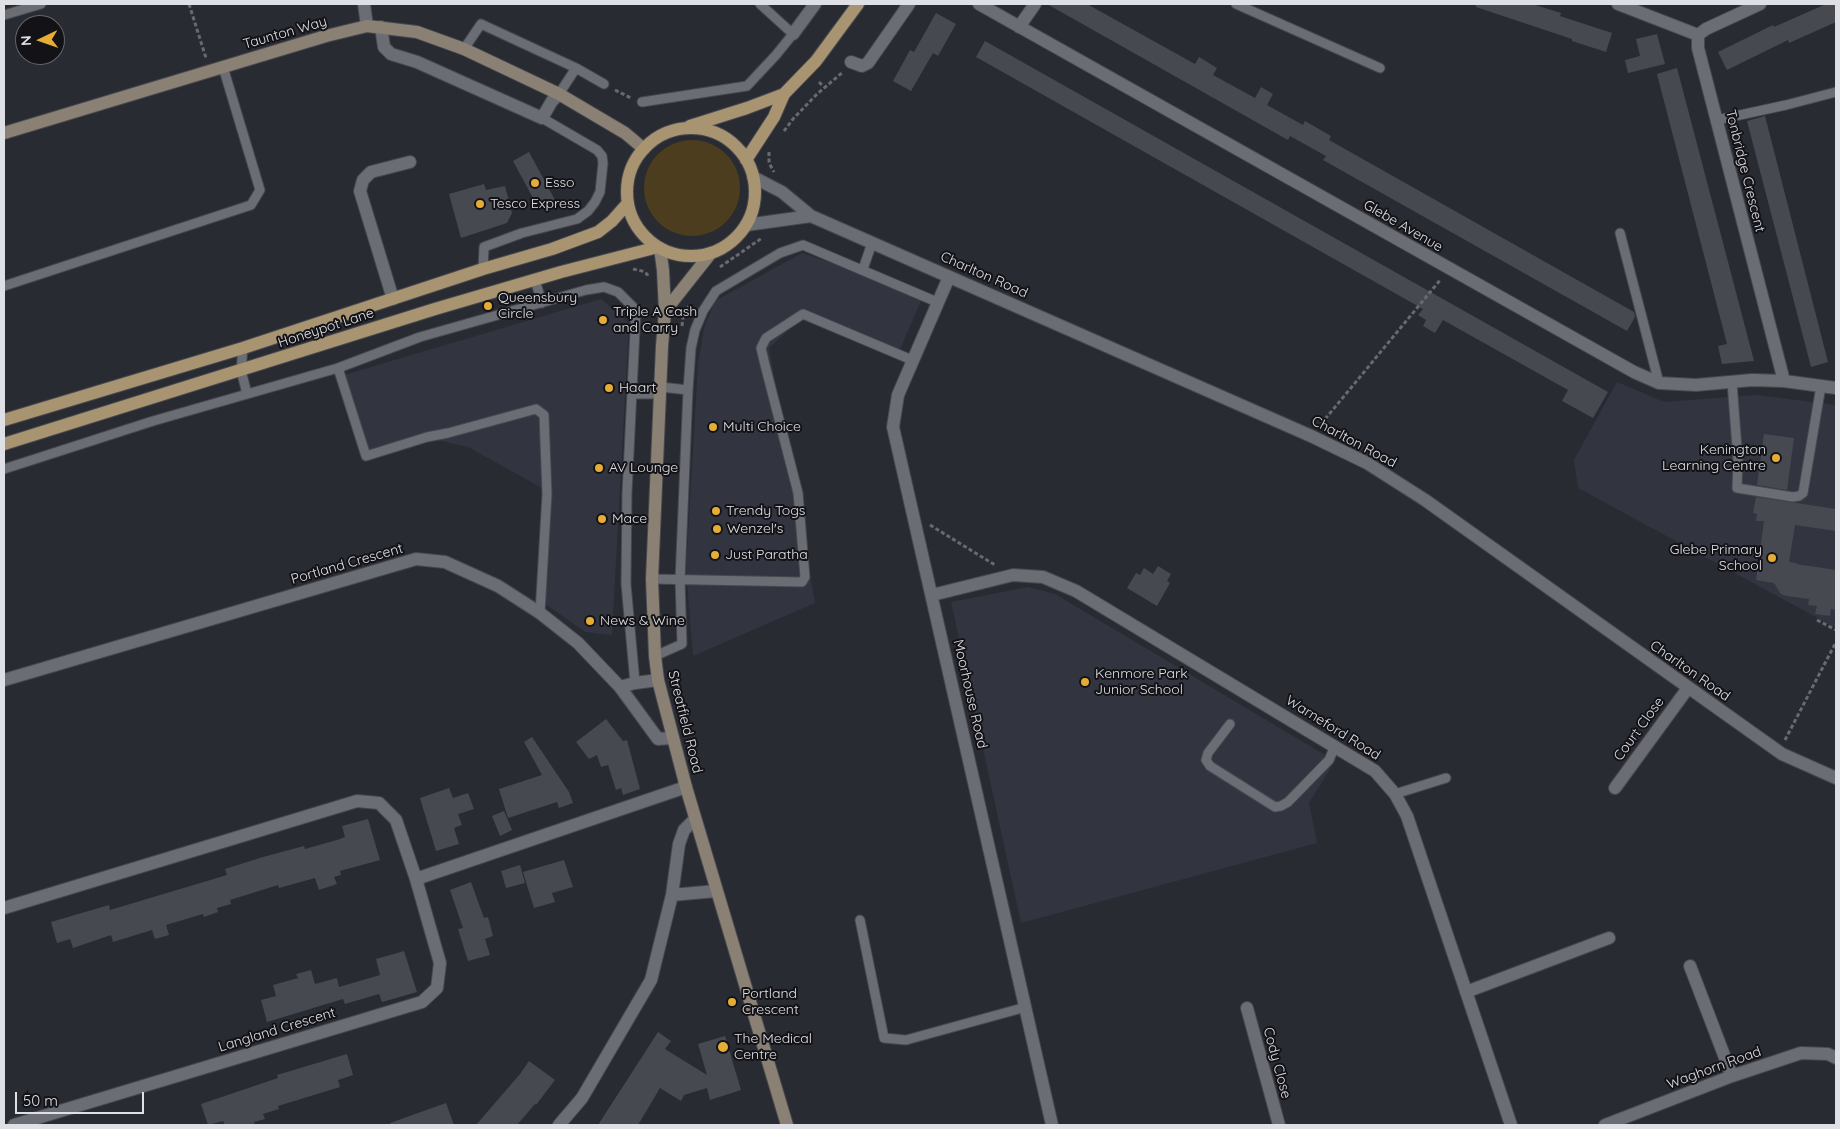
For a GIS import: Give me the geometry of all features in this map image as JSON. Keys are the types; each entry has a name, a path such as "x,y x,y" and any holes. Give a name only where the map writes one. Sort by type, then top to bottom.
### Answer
{"main road":[{"path":"746,160 774,117 784,94 816,61 858,4"},
{"path":"683,128 702,129 720,135 733,143 746,160 753,177 755,194 753,210 746,225 737,237 725,247 711,253 696,256 681,256 659,247 644,236 634,220 628,203 628,182 635,161 644,148 664,134 683,128 747,108 784,94"},
{"name":"Honeypot Lane","path":"4,420 243,348 483,269 552,249 598,232 612,222 628,203"},
{"name":"Honeypot Lane","path":"4,444 435,309 659,247"}],"street":[{"path":"364,4 367,26"},
{"path":"793,34 815,4"},
{"path":"852,62 862,66 868,62 909,4"},
{"name":"Glebe Avenue","path":"979,4 1634,372 1659,383 1696,385 1752,380 1836,388"},
{"path":"1019,27 1035,4"},
{"path":"1626,5 1698,35 1706,29 1760,4"},
{"name":"Taunton Way","path":"4,133 367,26 418,32 464,50 559,94 625,133 644,148"},
{"path":"381,27 384,48 390,54 417,62 542,118 552,101 559,94"},
{"name":"Tonbridge Crescent","path":"1698,35 1698,48 1784,382"},
{"path":"393,298 360,191 363,180 371,172 410,162"},
{"name":"Charlton Road","path":"753,177 782,192 811,216 1311,436 1367,463 1425,500 1779,752 1836,778"},
{"path":"746,225 811,216"},
{"name":"Streatfield Road","path":"659,247 663,270 665,311 652,579 655,656 658,680 672,738 716,891 787,1125"},
{"path":"665,311 711,253"},
{"name":"Moorhouse Road","path":"949,276 898,395 894,427 1052,1125"},
{"name":"Portland Crescent","path":"4,680 416,559 446,562 498,586 540,613 578,643 620,687 658,738 672,738"},
{"name":"Warneford Road","path":"932,595 1013,576 1043,577 1076,591 1375,771 1395,794 1407,816 1511,1125"},
{"path":"620,687 658,680"},
{"name":"Court Close","path":"1614,788 1688,688"},
{"path":"416,880 686,787"},
{"name":"Langland Crescent","path":"4,908 357,801 379,803 396,820 440,963 437,988 422,1002 14,1125"},
{"path":"559,1125 582,1098 651,980 672,894 678,844 684,830 695,818"},
{"path":"672,894 716,891"},
{"path":"1466,992 1609,938"},
{"path":"1690,966 1732,1076"},
{"name":"Cody Close","path":"1246,1008 1279,1125"},
{"name":"Waghorn Road","path":"1605,1125 1732,1076 1801,1053 1828,1054 1836,1058"}],"lane":[{"path":"4,15 41,4"},
{"path":"642,102 747,86 793,34 760,4"},
{"path":"1236,4 1380,68"},
{"path":"464,50 481,24 576,68 604,84"},
{"path":"4,286 252,205 260,190 223,67"},
{"path":"559,94 576,68"},
{"path":"1717,120 1786,106 1836,92"},
{"path":"483,269 482,251 484,247 522,233 577,219 588,211 600,192 602,156 597,150 542,118"},
{"path":"1620,233 1659,383"},
{"path":"863,269 872,243"},
{"path":"655,656 682,644 680,580 691,348 695,330 703,311 716,291 780,253 803,245 937,302"},
{"path":"535,280 542,303"},
{"path":"4,469 153,421 338,368 420,337 586,290 604,287 618,292 636,310 627,492 626,584 632,659 636,683"},
{"path":"652,579 778,583 802,582 805,576 798,493 765,365 762,348 766,338 803,314 912,360"},
{"path":"243,348 241,370 247,394"},
{"path":"338,368 366,456 427,437 536,409 544,415 547,494 540,613"},
{"path":"1732,382 1738,461 1738,488 1793,497 1803,493 1820,386"},
{"path":"633,394 688,390"},
{"path":"1230,724 1208,753 1206,760 1210,766 1275,807 1288,802 1329,760 1335,746"},
{"path":"1395,794 1446,778"},
{"path":"860,920 884,1038 906,1040 1026,1007"}],"path":[{"path":"189,4 210,71"},
{"path":"782,135 793,119 852,62"},
{"path":"819,82 824,87"},
{"path":"604,84 642,102"},
{"path":"772,148 768,154 769,163 780,178"},
{"path":"1311,436 1450,269"},
{"path":"913,514 1013,576"},
{"path":"1817,620 1836,630"},
{"path":"1779,752 1836,642"}],"shaded area":[{"path":"692,140 710,144 726,154 736,170 740,188 736,206 726,222 710,232 692,236 674,232 658,222 648,206 644,188 648,170 658,154 674,144"},
{"path":"802,253 924,294 897,356 803,317 769,348 815,603 693,656 686,570 698,364 704,328 715,301"},
{"path":"601,299 629,323 612,635 585,632 544,603 549,492 468,447 432,439 366,451 344,375"},
{"name":"Glebe Primary School","path":"1617,382 1664,402 1756,395 1836,405 1836,628 1578,488 1574,460"},
{"name":"Kenmore Park Junior School","path":"1028,587 1055,594 1335,761 1309,803 1317,843 1021,923 951,602"}],"building":[{"path":"1047,4 1087,4 1195,64 1199,57 1217,68 1213,75 1255,98 1261,87 1273,94 1267,105 1303,125 1305,121 1331,136 1329,140 1634,312 1635,317 1627,331 1323,160 1326,156 1290,136 1288,140"},
{"path":"1476,4 1532,4 1561,13 1560,16 1612,33 1606,52 1476,7"},
{"path":"1826,4 1836,4 1836,22 1789,43 1788,40 1727,70 1718,52 1773,25 1774,27"},
{"path":"936,13 956,24 938,56 933,53 911,91 893,81 910,50 914,52"},
{"path":"1657,34 1665,64 1628,73 1625,60 1640,56 1636,39"},
{"path":"985,41 1608,392 1593,418 1562,401 1568,390 1443,320 1435,333 1423,326 1426,320 1418,315 1423,309 976,57"},
{"path":"1677,68 1754,361 1722,364 1718,346 1727,344 1657,74"},
{"path":"1765,116 1828,362 1811,367 1747,121"},
{"path":"529,152 555,200 539,209 513,161"},
{"name":"Tesco Express","path":"484,184 486,190 505,186 512,213 507,223 461,238 449,194"},
{"name":"Kenington Learning Centre","path":"1764,434 1794,438 1787,490 1757,485"},
{"path":"1756,497 1836,509 1836,531 1795,525 1789,562 1836,570 1836,610 1831,609 1830,616 1815,614 1817,606 1808,605 1809,599 1781,594 1774,583 1756,580 1764,521 1756,521 1757,514 1753,513"},
{"path":"1158,566 1171,574 1167,581 1170,583 1157,606 1127,588 1136,573 1140,575 1144,568 1153,574"},
{"path":"606,719 623,741 627,740 640,789 623,795 621,788 616,790 608,765 601,767 597,755 589,759 576,742"},
{"path":"532,737 569,792 573,803 559,808 557,802 508,818 499,789 542,775 524,742"},
{"path":"449,788 453,798 468,793 474,809 458,814 462,825 454,828 459,844 436,851 420,798"},
{"path":"504,811 512,830 500,836 492,816"},
{"path":"368,819 380,860 340,871 341,875 334,877 337,884 319,890 315,878 279,888 278,885 230,900 231,904 217,908 218,912 204,917 203,914 166,925 169,935 155,939 152,930 113,942 111,935 73,948 70,939 57,943 51,922 109,905 110,910 227,875 225,869 263,857 304,846 305,849 340,839 345,837 342,826"},
{"path":"564,860 573,887 552,893 555,902 534,908 523,872"},
{"path":"520,865 525,883 506,888 501,871"},
{"path":"471,882 484,918 488,917 493,936 485,939 490,955 468,961 458,929 463,928 450,890"},
{"path":"404,951 417,992 382,1002 379,994 345,1004 343,999 267,1022 261,1000 276,996 273,985 298,978 296,974 311,970 315,984 337,978 339,987 380,975 376,959"},
{"path":"658,1032 671,1041 665,1049 707,1075 698,1044 725,1036 741,1090 710,1100 707,1088 684,1095 681,1101 660,1088 638,1125 598,1125"},
{"path":"347,1054 353,1075 338,1080 340,1087 278,1106 279,1109 263,1114 265,1119 254,1122 255,1125 225,1125 223,1121 208,1125 201,1104 278,1078 277,1075"},
{"path":"529,1061 555,1080 536,1105 517,1125 476,1125 520,1074"},
{"path":"446,1103 454,1125 391,1125 390,1123"}],"place":[{"name":"Esso","path":"535,183"},
{"name":"Tesco Express","path":"480,204"},
{"name":"Queensbury Circle","path":"488,306"},
{"name":"Triple A Cash and Carry","path":"603,320"},
{"name":"Haart","path":"609,388"},
{"name":"Multi Choice","path":"713,427"},
{"name":"Kenington Learning Centre","path":"1776,458"},
{"name":"AV Lounge","path":"599,468"},
{"name":"Trendy Togs","path":"716,511"},
{"name":"Mace","path":"602,519"},
{"name":"Wenzel's","path":"717,529"},
{"name":"Just Paratha","path":"715,555"},
{"name":"Glebe Primary School","path":"1772,558"},
{"name":"News & Wine","path":"590,621"},
{"name":"Kenmore Park Junior School","path":"1085,682"},
{"name":"Portland Crescent","path":"732,1002"},
{"name":"The Medical Centre","path":"723,1047"}]}
